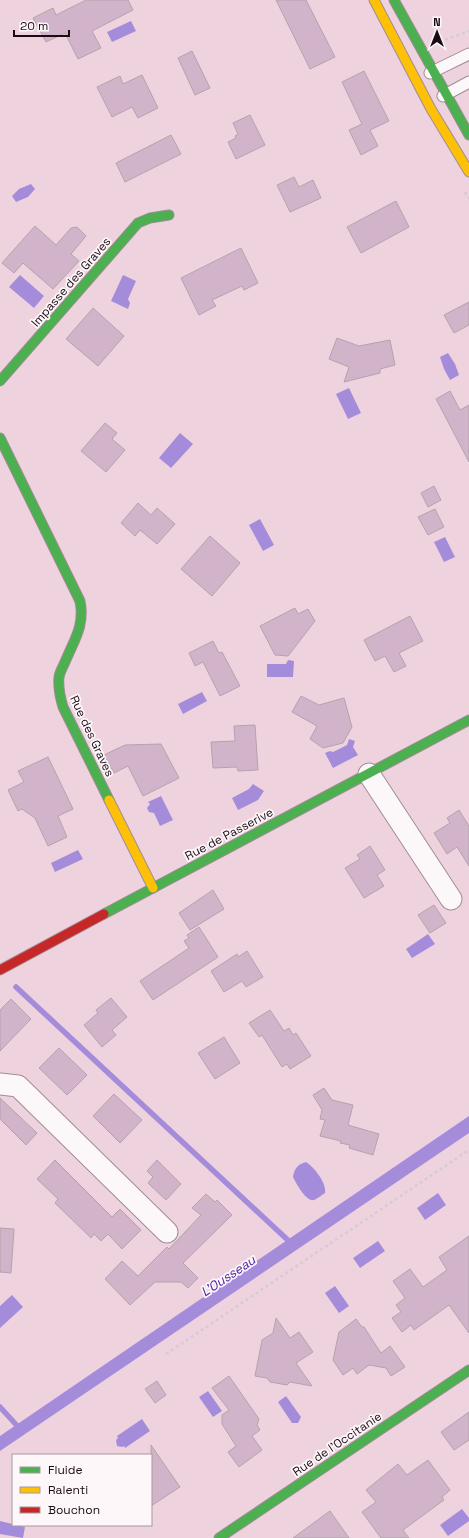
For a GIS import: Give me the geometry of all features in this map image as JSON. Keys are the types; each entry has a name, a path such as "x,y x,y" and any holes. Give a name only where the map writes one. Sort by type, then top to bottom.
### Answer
{"street":[{"path":"374,0 429,104 454,149 469,172"},
{"path":"394,0 469,135"},
{"name":"Impasse des Graves","path":"0,381 138,223 150,218 169,215"},
{"name":"Rue des Graves","path":"2,446 80,601 83,617 80,630 61,669 59,677 59,687 63,707 153,888"},
{"name":"Rue de Passerive","path":"0,970 469,720"},
{"path":"369,774 451,899"},
{"path":"0,1084 18,1086 167,1232"},
{"name":"Rue de l'Occitanie","path":"219,1538 469,1370"}],"lane":[{"path":"416,80 469,54"},
{"path":"429,104 469,82"}],"path":[{"path":"435,37 448,39 469,31"},
{"path":"166,1354 469,1150"}],"shaded area":[{"path":"131,21 136,31 112,42 107,32"},
{"path":"31,184 35,189 28,197 16,202 12,196 19,189"},
{"path":"20,275 44,296 34,308 9,287"},
{"path":"123,275 136,281 128,299 130,303 128,309 111,301"},
{"path":"448,353 455,364 459,375 450,380 440,357"},
{"path":"349,388 361,413 348,419 336,394"},
{"path":"180,433 193,444 171,468 159,458"},
{"path":"260,519 274,545 263,551 249,525"},
{"path":"445,537 455,557 444,562 434,542"},
{"path":"288,660 294,661 293,677 267,677 267,664 286,664"},
{"path":"202,692 207,701 183,714 178,704"},
{"path":"349,739 355,741 353,747 358,755 333,768 325,753 330,751 333,752 347,745"},
{"path":"253,784 264,791 258,800 238,810 232,798 249,789"},
{"path":"161,796 173,820 160,826 154,813 149,812 147,808 150,804 148,802"},
{"path":"78,850 83,859 55,872 51,863"},
{"path":"428,934 435,944 412,958 406,949"},
{"path":"469,1116 469,1133 0,1451 0,1436"},
{"path":"306,1162 313,1168 322,1180 325,1189 325,1193 314,1200 311,1200 305,1195 293,1177 297,1167"},
{"path":"438,1193 446,1205 425,1220 417,1208"},
{"path":"378,1241 385,1251 360,1268 353,1258"},
{"path":"335,1286 349,1306 339,1313 325,1293"},
{"path":"12,1295 23,1307 0,1328 0,1306"},
{"path":"208,1391 222,1411 213,1417 199,1397"},
{"path":"286,1396 301,1417 298,1423 292,1423 278,1402"},
{"path":"142,1419 150,1431 125,1448 124,1446 117,1446 117,1436"},
{"path":"462,1509 469,1518 469,1521 448,1536 440,1525"},
{"path":"0,1521 12,1524 12,1526 25,1527 23,1538 0,1534"}],"building":[{"path":"86,0 128,0 133,10 92,31 101,48 78,59 65,33 46,42 33,18 53,8 56,15"},
{"path":"276,0 306,0 335,57 310,69"},
{"path":"192,51 210,88 195,95 178,58"},
{"path":"364,71 389,121 370,130 378,146 361,155 349,130 362,124 342,82"},
{"path":"142,75 158,108 138,118 132,107 112,117 97,87 120,76 123,84"},
{"path":"250,115 265,145 236,159 228,142 236,138 235,136 238,134 233,123"},
{"path":"171,135 181,154 125,182 116,163"},
{"path":"294,177 299,187 313,180 321,198 290,212 277,185"},
{"path":"396,201 409,227 361,253 347,227"},
{"path":"35,226 56,245 71,228 77,227 86,236 71,254 79,261 53,289 23,263 14,273 2,263"},
{"path":"241,248 258,283 244,290 242,286 212,300 216,306 199,315 181,278"},
{"path":"469,302 469,325 454,333 444,315"},
{"path":"93,308 124,336 98,366 66,339"},
{"path":"337,338 359,346 390,340 395,365 380,369 380,373 344,382 349,367 329,359"},
{"path":"450,391 460,410 469,405 469,462 436,399"},
{"path":"105,423 117,433 112,439 125,450 106,472 81,451"},
{"path":"434,486 441,500 428,507 421,493"},
{"path":"138,503 151,515 157,508 175,524 157,544 140,530 135,536 121,523"},
{"path":"435,509 444,527 428,535 418,517"},
{"path":"210,536 240,563 212,596 181,569"},
{"path":"295,608 298,614 308,609 315,621 288,656 275,655 260,626"},
{"path":"410,616 423,641 399,653 406,666 394,672 385,656 375,661 364,640"},
{"path":"213,641 219,653 222,652 240,686 220,696 203,662 195,666 189,653"},
{"path":"301,696 319,705 344,698 352,727 343,743 323,748 310,739 317,726 292,712"},
{"path":"255,725 258,770 238,771 237,767 213,768 211,742 235,741 234,726"},
{"path":"161,744 179,778 143,796 128,766 114,773 104,755 125,745"},
{"path":"48,757 73,809 58,816 67,837 48,846 35,818 22,809 18,811 8,790 24,782 18,771"},
{"path":"459,810 469,826 469,866 457,847 447,854 434,833 450,823 447,818"},
{"path":"370,846 385,870 377,875 384,886 364,898 345,868 360,859 357,855"},
{"path":"213,890 224,909 190,930 179,913"},
{"path":"434,905 446,923 430,933 418,915"},
{"path":"199,927 218,957 153,1000 140,981 189,948 184,941 189,938 187,935"},
{"path":"247,951 263,977 246,987 242,981 224,992 211,971 237,954 238,957"},
{"path":"111,998 127,1017 112,1030 116,1035 102,1047 84,1025 98,1013 96,1010"},
{"path":"11,999 31,1019 0,1051 0,1010"},
{"path":"270,1010 284,1031 289,1028 293,1035 296,1033 311,1056 290,1069 287,1064 282,1067 262,1035 259,1037 249,1023"},
{"path":"224,1037 240,1063 215,1079 198,1053"},
{"path":"59,1048 87,1075 67,1095 39,1068"},
{"path":"324,1088 332,1100 353,1105 348,1125 379,1134 373,1155 349,1148 350,1145 340,1143 341,1141 320,1136 325,1120 320,1119 322,1110 313,1095"},
{"path":"114,1094 142,1120 120,1143 93,1116"},
{"path":"0,1098 37,1133 26,1145 0,1119"},
{"path":"55,1160 112,1217 120,1209 141,1230 122,1249 108,1234 101,1241 94,1234 91,1238 55,1203 58,1199 37,1179"},
{"path":"157,1160 181,1184 166,1200 148,1183 153,1177 147,1171"},
{"path":"206,1194 215,1202 217,1200 232,1215 183,1263 198,1278 188,1288 181,1282 155,1282 130,1305 105,1279 122,1261 138,1276 167,1247 169,1249 201,1215 192,1208"},
{"path":"0,1228 14,1229 11,1273 0,1272"},
{"path":"469,1236 469,1333 449,1305 414,1330 411,1325 402,1332 392,1318 401,1312 396,1305 405,1298 393,1281 410,1269 423,1287 447,1270 439,1257"},
{"path":"276,1318 290,1338 299,1332 313,1352 296,1363 312,1386 290,1382 287,1385 270,1382 267,1378 255,1376 262,1340 273,1333"},
{"path":"356,1319 362,1327 364,1327 381,1353 390,1346 405,1367 391,1376 386,1368 369,1365 357,1374 353,1368 343,1375 333,1360 339,1332"},
{"path":"229,1376 259,1419 257,1425 260,1430 252,1436 262,1450 239,1467 228,1452 236,1446 222,1424 222,1415 229,1410 212,1388"},
{"path":"157,1381 166,1395 155,1403 145,1389"},
{"path":"469,1412 469,1440 454,1450 441,1432"},
{"path":"151,1445 180,1487 152,1505 152,1454"},
{"path":"428,1460 450,1490 442,1497 444,1500 403,1530 409,1538 381,1538 362,1512 376,1502 366,1490 398,1464 407,1475"},
{"path":"330,1511 349,1538 293,1538 323,1516"}],"waterway":[{"path":"16,987 292,1244"},
{"path":"0,1407 21,1430"}],"traffic: fast":[{"path":"394,0 469,135"},
{"path":"0,381 138,223 150,218 169,215"},
{"path":"0,438 80,601 80,625 78,633 59,675 60,692 63,707 109,800"},
{"path":"104,914 469,720"},
{"path":"219,1538 469,1370"}],"traffic: slow":[{"path":"374,0 431,109 469,172"},
{"path":"109,800 153,888"}],"traffic: jam":[{"path":"0,970 104,914"}],"water label":[{"name":"L'Ousseau","path":"228,1276"}]}
